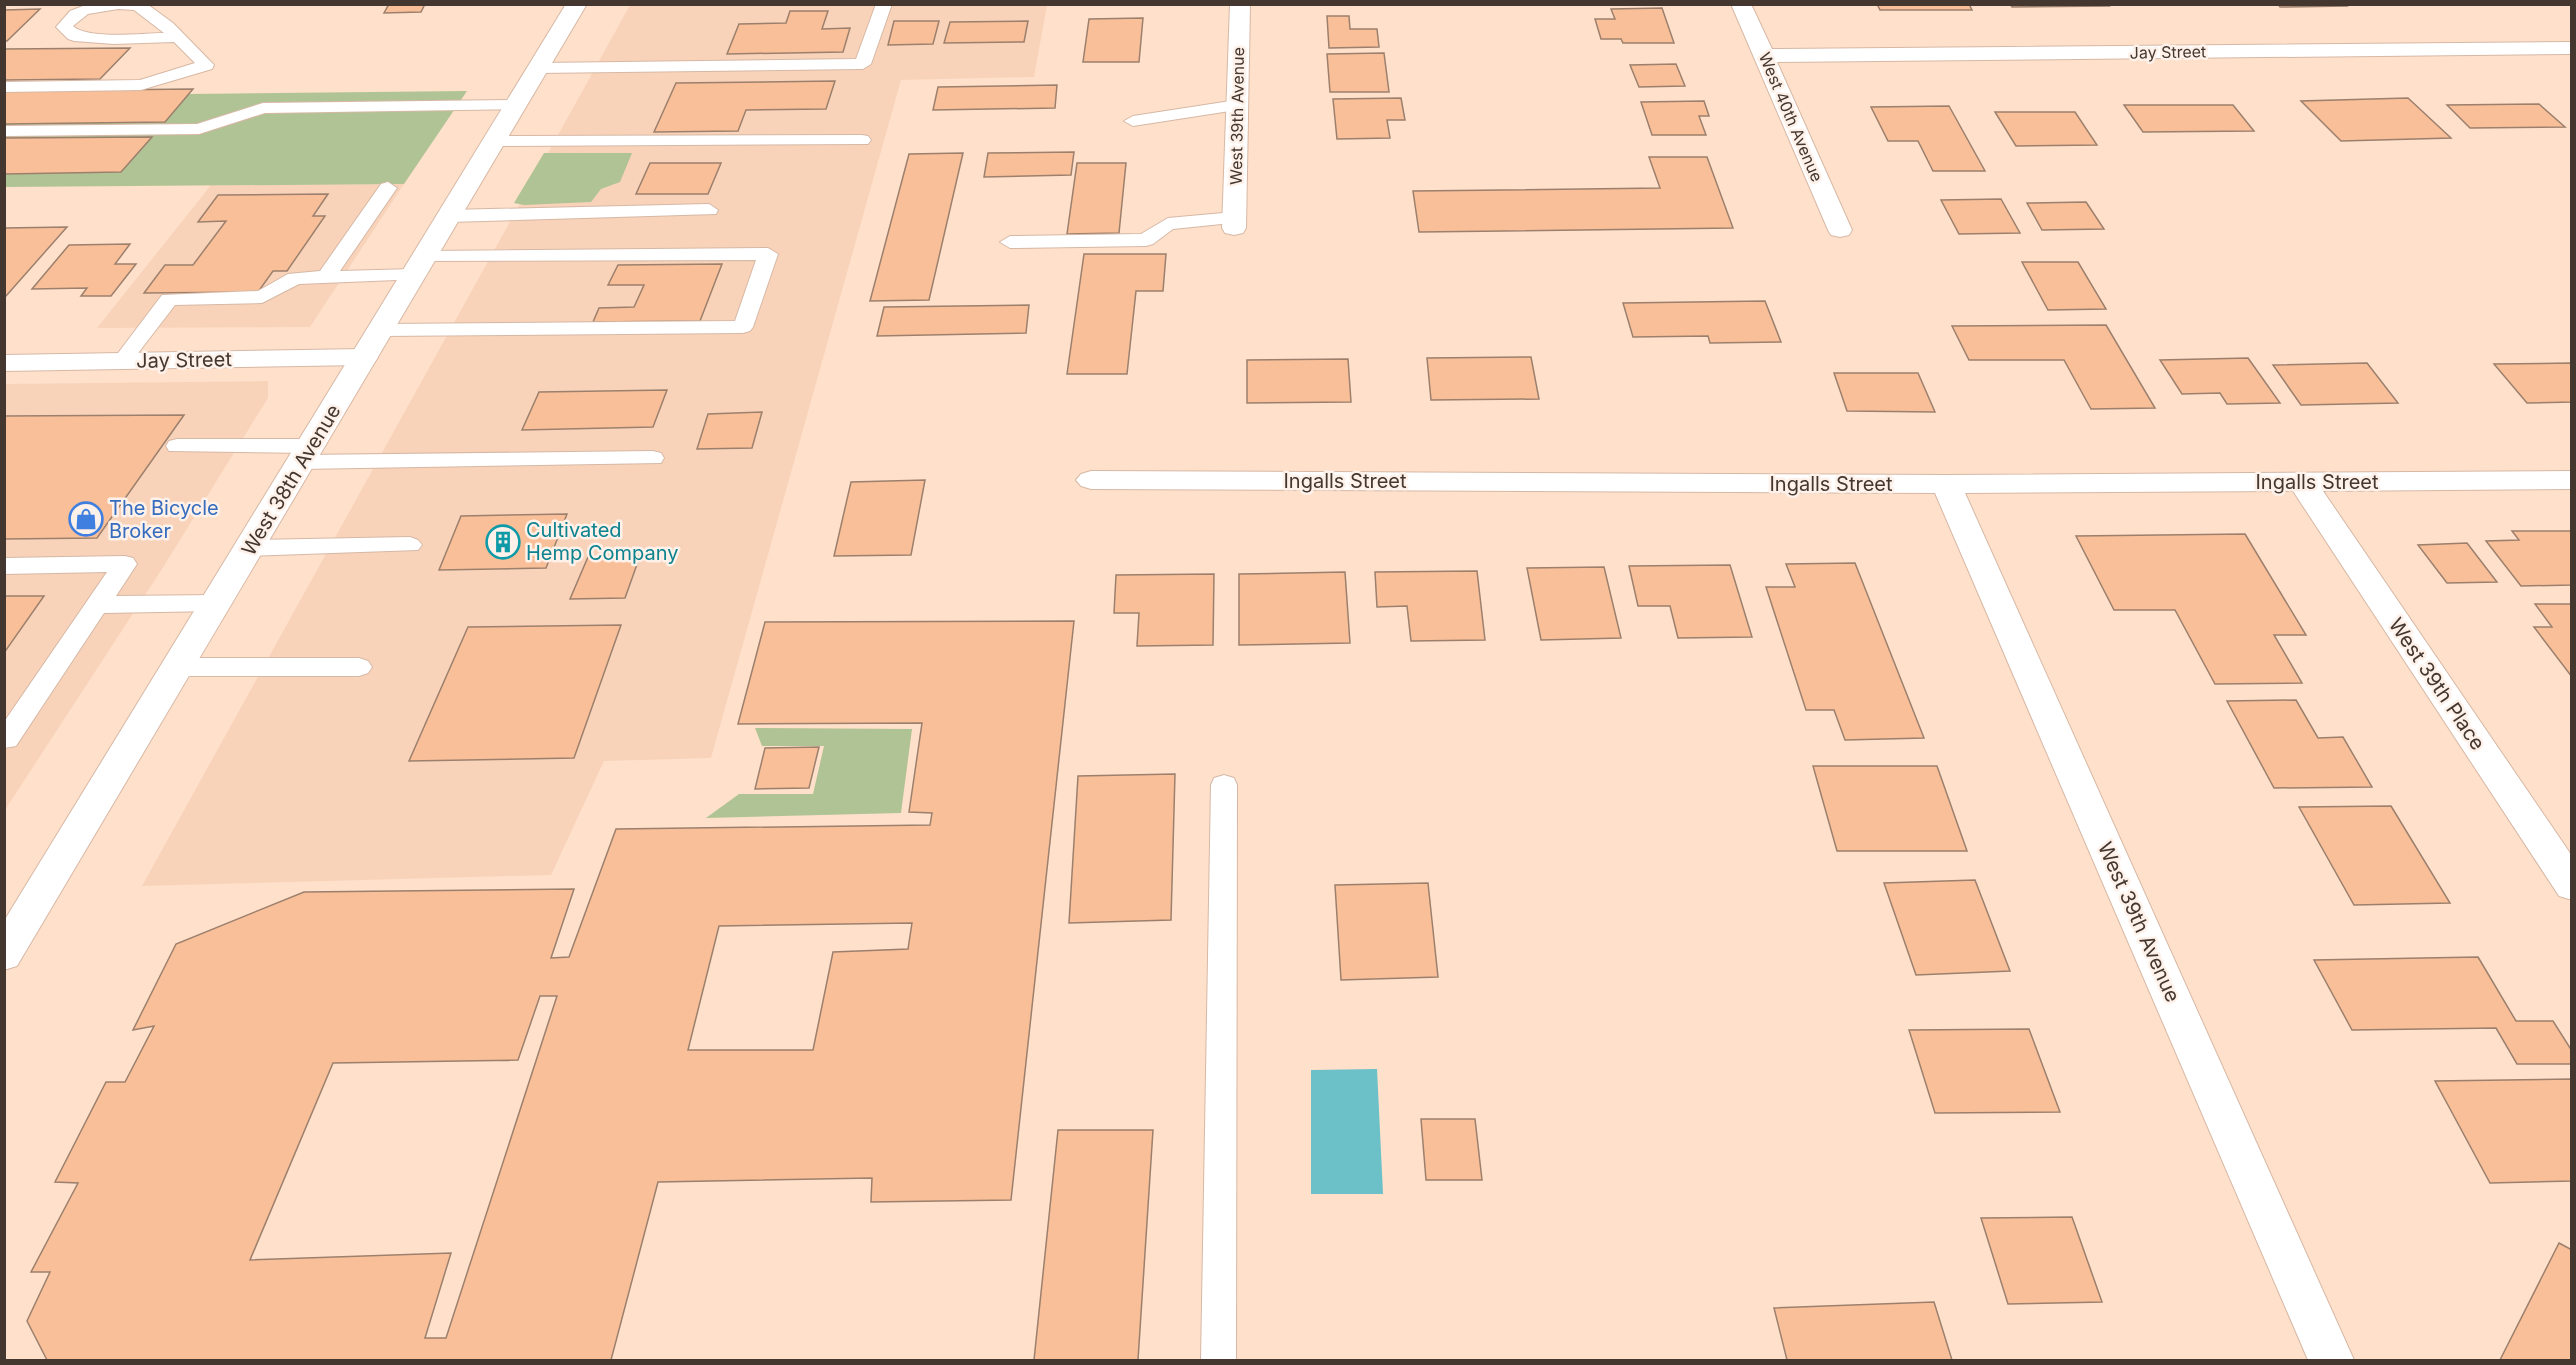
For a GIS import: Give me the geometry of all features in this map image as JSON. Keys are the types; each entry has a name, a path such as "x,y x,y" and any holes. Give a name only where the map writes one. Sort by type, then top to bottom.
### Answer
{"street":[{"name":"West 38th Avenue","path":"4,955 577,4"},
{"name":"West 39th Avenue","path":"1234,223 1240,4"},
{"name":"West 40th Avenue","path":"1742,4 1840,230"},
{"name":"Jay Street","path":"1765,56 2571,48"},
{"name":"Jay Street","path":"4,363 364,357"},
{"name":"Ingalls Street","path":"1090,480 1946,484 2571,480"},
{"name":"West 39th Place","path":"2302,482 2571,886"},
{"name":"West 39th Avenue","path":"1946,484 2331,1360"}],"lane":[{"path":"539,68 863,64 885,4"},
{"path":"4,87 141,85 206,65 178,37 138,6 94,8 76,14 64,27 74,36 114,39 178,37"},
{"path":"4,131 199,129 263,108 516,105"},
{"path":"1132,121 1237,105"},
{"path":"494,141 862,141"},
{"path":"326,277 388,188"},
{"path":"450,216 709,210"},
{"path":"1010,242 1146,240 1168,224 1234,223"},
{"path":"122,361 169,298 262,297 295,278 326,277 419,266 768,254 743,327 381,330"},
{"path":"177,446 306,454 653,458"},
{"path":"250,548 410,545"},
{"path":"4,566 125,564 7,739"},
{"path":"97,605 217,603"},
{"path":"178,667 359,667"},
{"path":"1218,1360 1224,785"}],"shaded area":[{"path":"630,5 1047,5 1034,77 901,80 711,758 604,761 551,875 142,886"},
{"path":"404,184 310,327 97,328 211,185"},
{"path":"268,381 268,398 162,569 5,810 5,384"}],"green space":[{"path":"467,91 404,184 5,187 4,96"},
{"path":"544,153 632,153 620,182 601,189 591,202 524,205 514,203"},
{"path":"755,728 912,729 901,813 706,818 739,794 813,794 824,746 762,746"}],"water":[{"path":"1377,1069 1383,1194 1311,1194 1311,1070"}],"building":[{"path":"389,4 425,4 421,12 384,13"},
{"path":"1877,4 1969,4 1972,10 1880,10"},
{"path":"2010,4 2107,4 2109,6 2012,7"},
{"path":"2278,4 2345,4 2347,6 2280,7"},
{"path":"1662,8 1674,43 1623,43 1621,39 1601,39 1595,19 1615,19 1611,9"},
{"path":"40,9 7,41 4,41 4,10"},
{"path":"790,11 828,11 822,29 850,28 843,52 727,54 739,24 786,23"},
{"path":"1327,16 1349,16 1350,29 1377,29 1379,47 1329,48"},
{"path":"1143,18 1139,62 1083,62 1089,19"},
{"path":"894,21 939,21 933,44 888,45"},
{"path":"1028,21 1024,42 944,43 950,22"},
{"path":"130,48 100,79 4,80 4,49"},
{"path":"1384,53 1389,92 1330,92 1327,54"},
{"path":"1676,64 1685,86 1639,87 1630,65"},
{"path":"835,81 826,109 746,110 738,131 654,132 676,83"},
{"path":"1057,85 1055,108 933,110 938,87"},
{"path":"193,89 165,122 4,124 4,91"},
{"path":"1401,98 1405,120 1387,120 1390,138 1337,139 1333,99"},
{"path":"2408,98 2451,138 2341,141 2301,101"},
{"path":"1704,101 1709,116 1699,116 1706,135 1652,135 1641,102"},
{"path":"2539,104 2565,127 2470,128 2447,105"},
{"path":"2124,105 2233,105 2254,131 2143,132"},
{"path":"1949,106 1985,171 1933,171 1918,141 1888,141 1871,107"},
{"path":"1995,112 2075,112 2097,145 2016,146"},
{"path":"152,137 121,172 4,174 4,138"},
{"path":"1074,152 1071,175 984,177 988,153"},
{"path":"963,153 929,300 870,301 909,154"},
{"path":"1649,157 1707,157 1733,228 1419,232 1413,191 1660,188"},
{"path":"650,163 721,163 708,194 636,194"},
{"path":"1077,163 1126,163 1119,233 1067,234"},
{"path":"328,194 313,216 325,216 287,271 273,271 258,292 144,293 165,265 193,265 226,221 198,222 218,195"},
{"path":"2001,199 2020,233 1959,234 1941,200"},
{"path":"2086,202 2104,229 2042,230 2027,203"},
{"path":"67,227 6,296 4,296 4,228"},
{"path":"130,244 115,264 136,264 111,296 81,296 87,288 32,289 69,245"},
{"path":"1084,254 1166,254 1163,291 1136,291 1127,374 1067,374"},
{"path":"2022,262 2078,262 2106,309 2048,310"},
{"path":"722,264 700,321 593,322 599,308 634,307 644,285 608,285 618,265"},
{"path":"1765,301 1781,342 1710,343 1708,336 1633,337 1623,303"},
{"path":"1029,305 1026,333 877,336 884,307"},
{"path":"2106,325 2155,408 2091,409 2064,360 1969,360 1952,326"},
{"path":"1531,357 1539,399 1431,400 1427,358"},
{"path":"2248,358 2280,403 2227,404 2220,393 2182,394 2160,360"},
{"path":"1348,359 1351,402 1247,403 1247,360"},
{"path":"2367,363 2398,403 2301,405 2273,365"},
{"path":"2572,363 2572,402 2527,403 2494,364"},
{"path":"1834,373 1918,373 1935,412 1847,411"},
{"path":"667,390 653,427 522,430 539,392"},
{"path":"762,412 752,448 697,449 708,414"},
{"path":"184,415 97,538 4,539 4,416"},
{"path":"925,480 911,555 834,556 851,482"},
{"name":"Cultivated Hemp Company","path":"567,514 546,568 439,570 461,516"},
{"path":"2512,531 2572,531 2572,585 2521,586 2486,541 2519,540"},
{"path":"2245,534 2306,635 2274,635 2302,683 2215,684 2175,610 2114,610 2076,536"},
{"path":"2467,543 2497,582 2447,583 2418,545"},
{"path":"640,556 625,598 570,599 588,557"},
{"path":"1855,563 1924,738 1845,740 1834,710 1806,710 1766,587 1795,587 1786,564"},
{"path":"1730,565 1752,637 1678,638 1670,606 1638,606 1629,566"},
{"path":"1604,567 1621,638 1541,640 1527,568"},
{"path":"1477,571 1485,640 1411,641 1407,606 1377,607 1375,572"},
{"path":"1345,572 1350,643 1239,645 1239,574"},
{"path":"1214,574 1213,645 1137,646 1139,613 1114,613 1116,575"},
{"path":"4,596 44,596 4,653"},
{"path":"2535,604 2572,604 2572,677 2534,627 2552,627"},
{"path":"1074,621 1011,1200 871,1202 872,1178 658,1182 611,1360 47,1360 27,1321 50,1272 31,1272 78,1183 55,1182 106,1082 125,1082 154,1026 133,1030 176,944 304,892 574,889 551,958 569,957 616,829 930,825 932,813 909,812 922,723 738,724 765,622","holes":["912,923 908,949 833,952 813,1050 688,1050 719,926","540,996 557,996 446,1338 425,1338 451,1253 250,1260 333,1063 518,1060"]},
{"path":"621,625 574,758 409,761 468,627"},
{"path":"2296,700 2318,738 2343,737 2372,787 2274,788 2227,701"},
{"path":"819,747 809,788 755,789 765,748"},
{"path":"1813,766 1937,766 1967,851 1837,851"},
{"path":"1175,774 1171,920 1069,923 1078,776"},
{"path":"2391,806 2450,903 2354,905 2299,807"},
{"path":"1975,880 2010,971 1916,975 1884,883"},
{"path":"1428,883 1438,977 1341,980 1335,885"},
{"path":"2478,957 2516,1021 2553,1021 2572,1051 2572,1064 2517,1064 2496,1028 2352,1030 2314,960"},
{"path":"2029,1029 2060,1112 1935,1113 1909,1030"},
{"path":"2572,1079 2572,1181 2490,1183 2435,1081"},
{"path":"1421,1119 1475,1119 1482,1180 1426,1180"},
{"path":"1058,1130 1153,1130 1138,1360 1034,1360"},
{"path":"2072,1217 2102,1302 2008,1304 1981,1218"},
{"path":"2559,1243 2572,1250 2572,1360 2500,1360"},
{"path":"1934,1302 1952,1360 1787,1360 1774,1308"}],"place":[{"name":"The Bicycle Broker","path":"86,519"},
{"name":"Cultivated Hemp Company","path":"503,542"}]}
